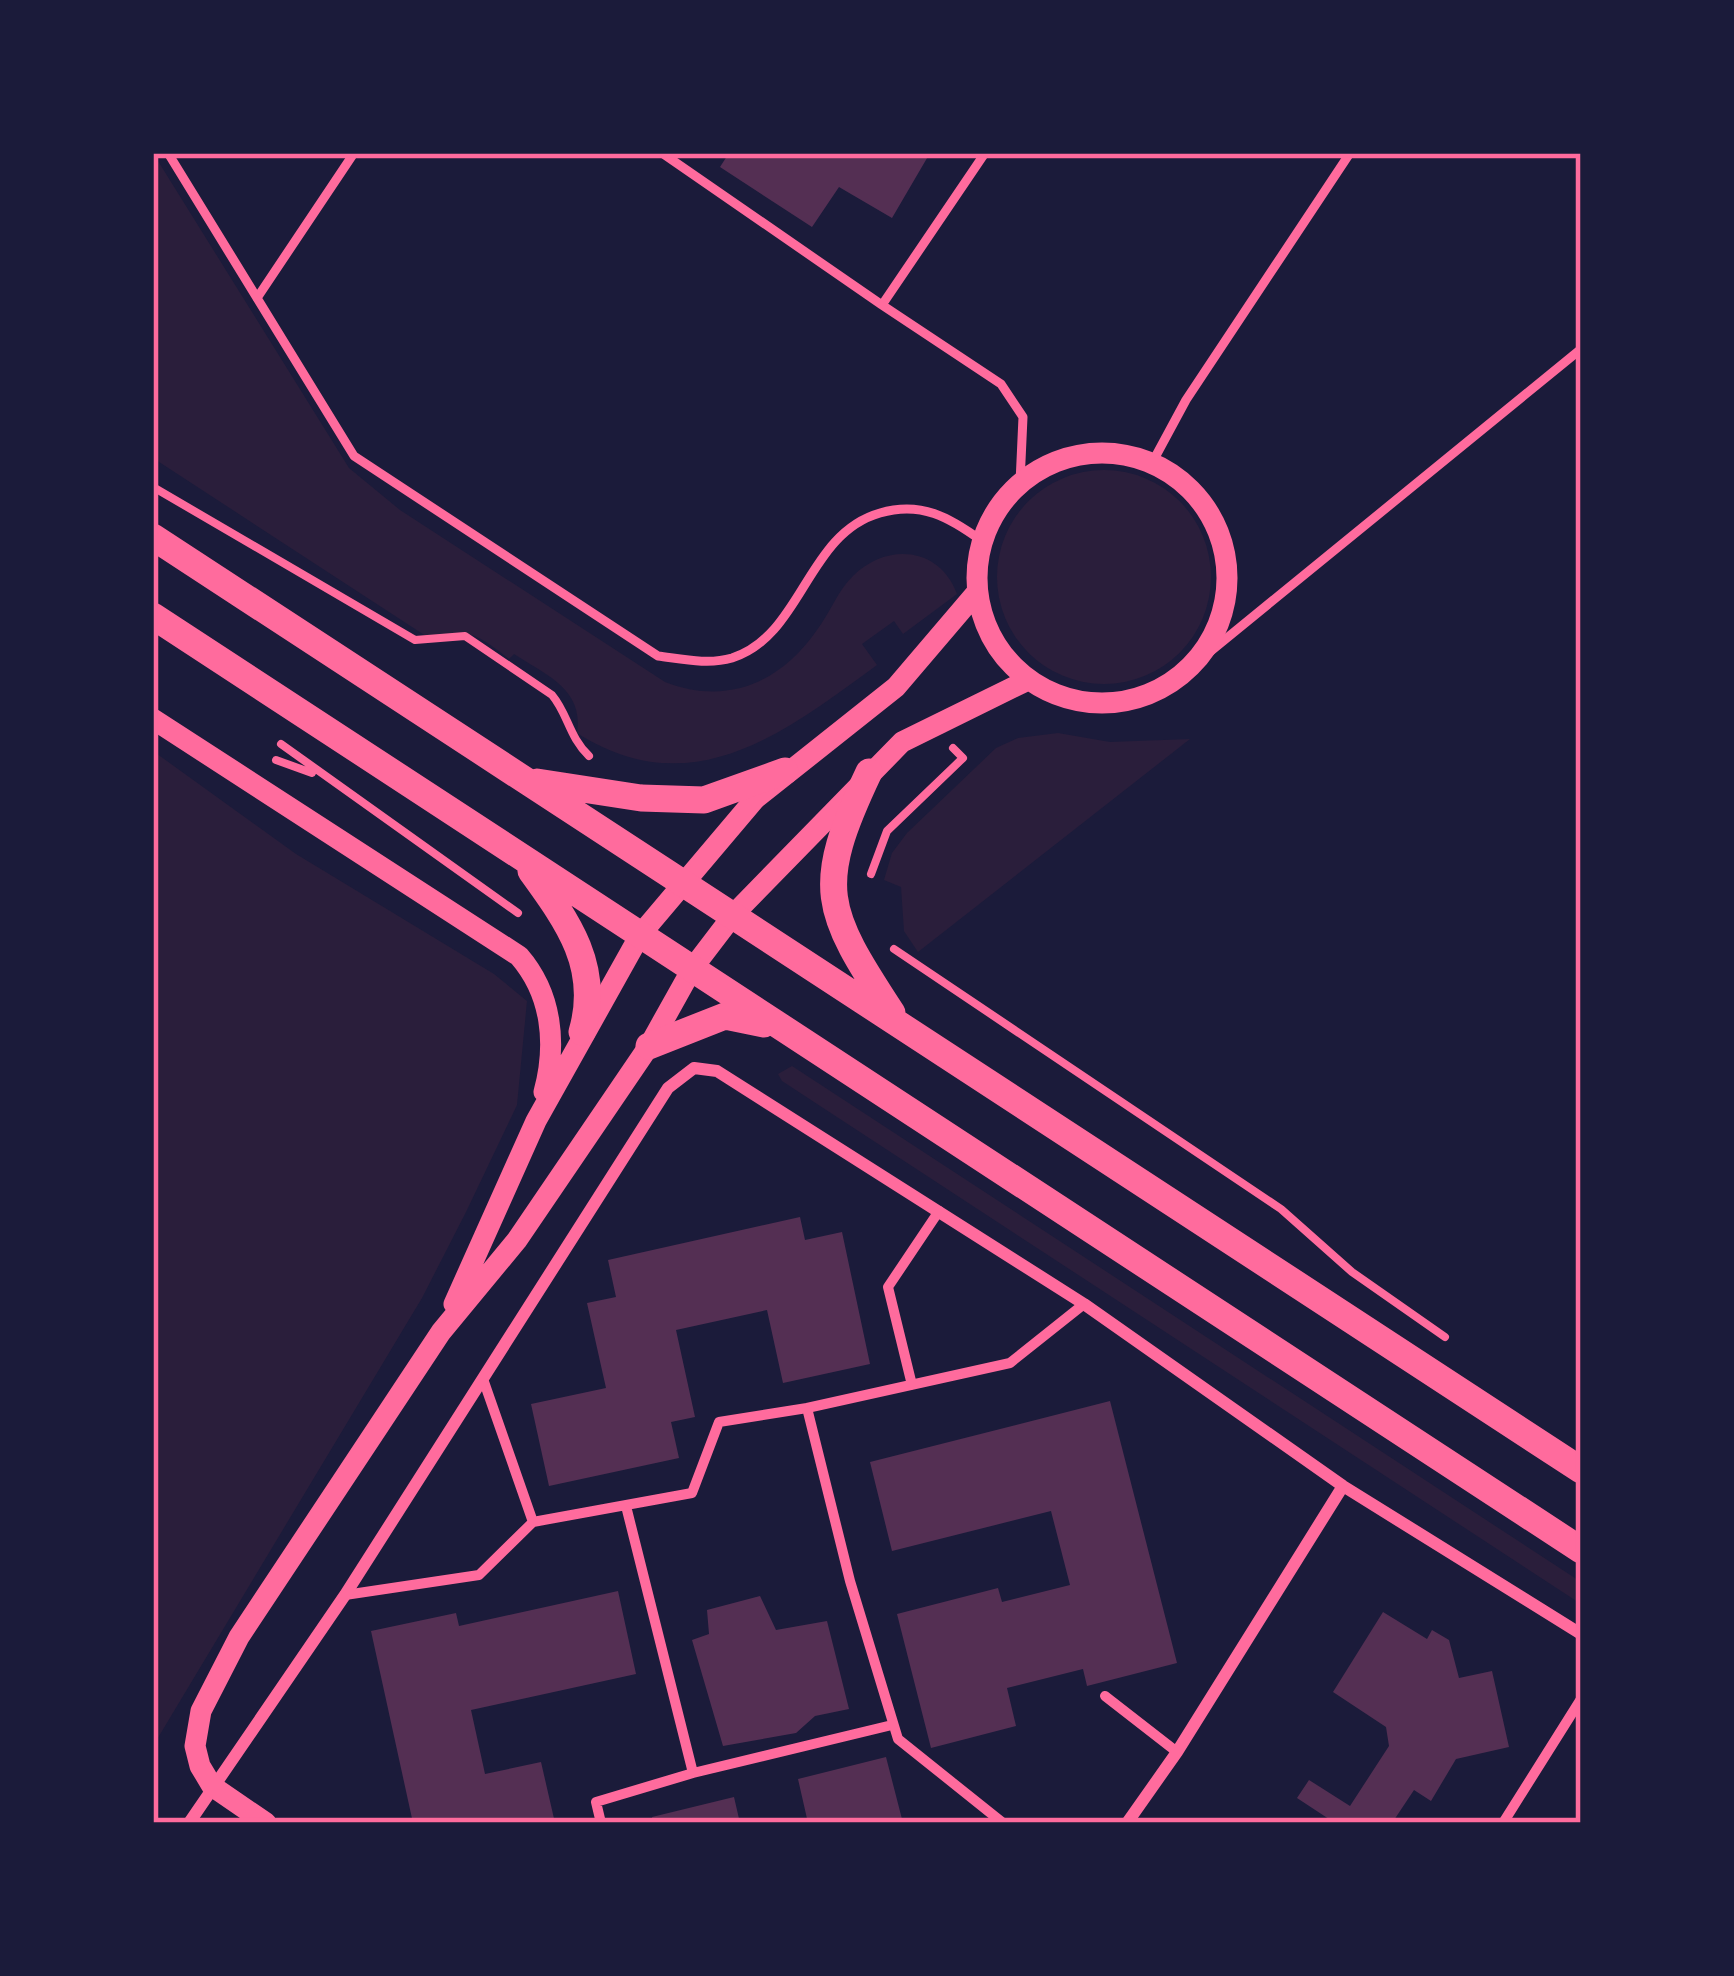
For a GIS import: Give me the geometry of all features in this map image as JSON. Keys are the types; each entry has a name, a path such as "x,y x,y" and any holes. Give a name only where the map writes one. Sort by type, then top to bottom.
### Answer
{"highway":[{"path":"153,537 1581,1470"},
{"path":"153,616 1581,1550"},
{"path":"521,778 641,798 704,800 784,771"},
{"path":"869,772 839,835 831,867 832,897 856,958 901,1027"},
{"path":"522,857 583,955 590,983 582,1032"},
{"path":"649,1046 725,1016 780,1028"}],"street":[{"path":"1083,454 1118,454 1151,463 1201,501 1226,559 1220,621 1184,673 1148,694 1107,704 1065,698 1028,680 992,641 977,592 982,541 997,510 1020,483 1049,464 1083,454"},
{"path":"441,1332 536,1121 640,935 784,771 896,687 977,592"},
{"path":"266,1823 212,1786 195,1746 213,1682 441,1332 517,1240 649,1046 692,969 734,914 869,772 929,724 1028,680"},
{"path":"153,718 519,956 543,992 549,1014 548,1077 536,1121"},
{"path":"189,1823 345,1595 668,1088 686,1070 717,1072 940,1211 1084,1304 1342,1486 1581,1634"},
{"path":"912,1385 888,1287 940,1211"},
{"path":"345,1595 479,1575 532,1522 692,1493 719,1422 807,1408 1010,1363 1084,1304"},
{"path":"483,1379 532,1522"},
{"path":"807,1408 898,1739 1003,1823"},
{"path":"1127,1823 1178,1752 1342,1486"},
{"path":"626,1506 693,1773"},
{"path":"1105,1696 1178,1752"},
{"path":"1503,1823 1581,1699"},
{"path":"601,1823 596,1802 693,1773 892,1725"}],"lane":[{"path":"168,153 354,456 658,656 700,662 734,658 764,638 836,535 864,518 896,508 921,509 949,517 982,541"},
{"path":"257,298 354,153"},
{"path":"662,153 1001,384 1023,417 1020,483"},
{"path":"882,305 985,153"},
{"path":"1151,463 1186,400 1350,153"},
{"path":"1184,673 1581,349"}],"path":[{"path":"153,487 415,640 465,636 552,695 562,707 568,733 595,760"},
{"path":"871,891 871,875 887,831 963,758 929,724"},
{"path":"319,776 533,924"},
{"path":"889,946 1281,1209 1352,1272 1447,1338"}],"shaded area":[{"path":"153,153 349,468 400,510 665,682 688,689 731,690 769,676 802,648 853,576 881,558 896,554 926,559 949,578 957,594 903,634 894,621 862,644 877,665 807,715 735,752 698,761 659,763 619,754 577,733 578,718 569,694 538,669 514,654 509,659 464,633 432,640 153,458"},
{"path":"1104,470 1145,478 1180,501 1203,536 1211,577 1203,618 1180,653 1145,676 1104,684 1063,676 1028,653 1005,618 997,577 1005,536 1028,501 1063,478"},
{"path":"1058,733 1110,742 1190,739 918,952 904,931 901,887 884,880 892,853 996,748 1018,738"},
{"path":"153,751 296,854 494,974 527,1001 517,1105 466,1212 422,1298 153,1746"},
{"path":"792,1066 1581,1582 1581,1604 782,1081 778,1074"}],"building":[{"path":"729,153 930,153 892,218 839,187 812,227 720,167"},
{"path":"800,1217 805,1240 842,1232 870,1364 783,1383 767,1310 676,1330 695,1417 671,1422 679,1458 549,1486 531,1404 606,1388 587,1303 616,1297 608,1260"},
{"path":"1110,1401 1177,1663 1087,1686 1083,1669 1007,1688 1016,1726 931,1748 897,1614 998,1588 1002,1602 1070,1585 1051,1511 892,1551 870,1462"},
{"path":"618,1591 636,1674 471,1710 485,1774 541,1762 555,1823 413,1823 371,1631 456,1613 459,1626"},
{"path":"760,1596 776,1630 827,1621 849,1709 815,1716 796,1733 723,1746 692,1640 709,1634 707,1610"},
{"path":"1383,1612 1427,1639 1432,1630 1449,1640 1459,1678 1492,1671 1509,1747 1456,1759 1431,1801 1414,1790 1392,1823 1335,1823 1297,1798 1309,1780 1350,1806 1389,1746 1386,1727 1333,1692"},
{"path":"886,1757 903,1823 808,1823 798,1779"},
{"path":"734,1797 740,1823 653,1823 652,1817"}]}
